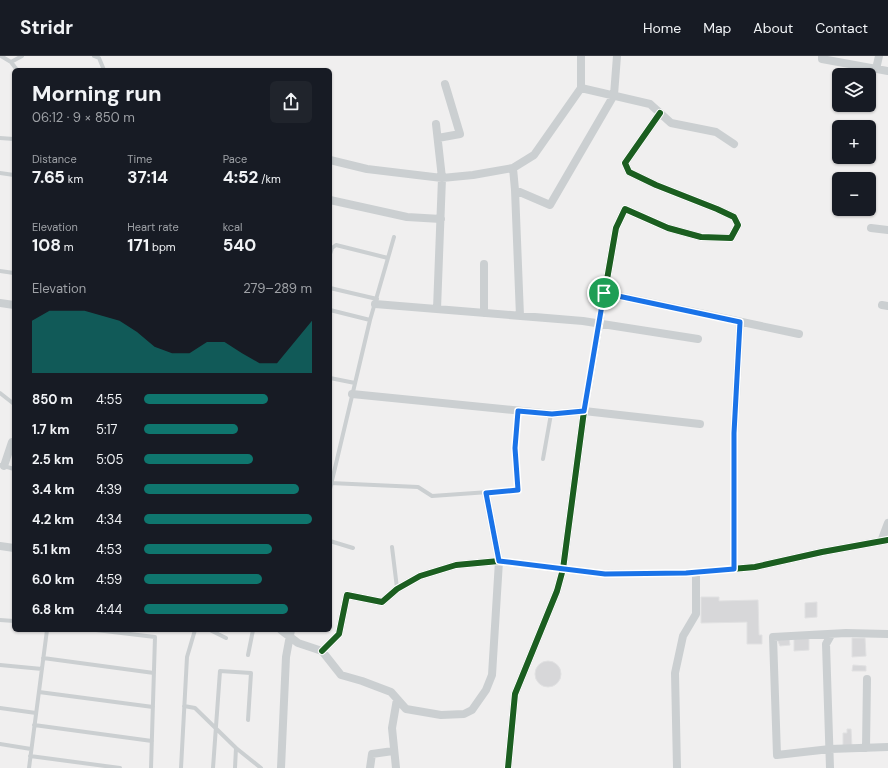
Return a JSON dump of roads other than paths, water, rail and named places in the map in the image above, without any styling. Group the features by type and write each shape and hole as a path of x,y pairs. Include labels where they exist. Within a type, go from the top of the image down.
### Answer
{"street":[{"path":"332,161 367,170 442,178 473,175 513,168 534,155 581,88 581,56"},
{"path":"515,190 550,205 614,95 617,56"},
{"path":"822,56 822,59 871,68"},
{"path":"879,56 876,69 888,71"},
{"path":"438,138 460,134 445,84"},
{"path":"581,88 650,104 671,124 716,132 734,144"},
{"path":"508,768 515,694 557,591 563,569 584,411 616,228 625,210 668,228 701,237 731,238 738,225 734,217 656,185 629,172 625,163 660,113"},
{"path":"436,124 442,178 437,309"},
{"path":"513,168 520,316"},
{"path":"332,200 407,217 441,220"},
{"path":"871,228 888,230"},
{"path":"484,264 484,312"},
{"path":"604,293 799,334"},
{"path":"376,301 437,309 599,323 698,339"},
{"path":"0,303 12,305"},
{"path":"734,569 734,433 740,322"},
{"path":"352,394 552,414 584,411 700,424"},
{"path":"2,465 12,442"},
{"path":"290,633 298,643 322,651 341,675 391,692 406,709 440,715 464,714 472,710 486,690 492,675 499,561 486,493"},
{"path":"322,651 339,634 347,595 382,602 397,589 420,576 456,565 499,561 605,574 696,572 755,567 885,540 888,523"},
{"path":"0,546 12,548"},
{"path":"677,768 674,673 683,636 696,614 696,572"},
{"path":"281,768 286,657 290,633"},
{"path":"888,634 773,637 777,755 830,749 888,746"},
{"path":"830,768 826,644 831,635"},
{"path":"866,748 867,679"},
{"path":"396,768 393,751 392,728 397,699"},
{"path":"370,768 372,754 393,751"}],"lane":[{"path":"1,56 10,62 15,68"},
{"path":"10,62 22,56"},
{"path":"94,56 99,58 103,68"},
{"path":"0,138 12,139"},
{"path":"0,173 12,175"},
{"path":"332,479 370,320 394,237"},
{"path":"332,248 336,245 388,258"},
{"path":"0,271 12,273"},
{"path":"332,289 376,301"},
{"path":"332,310 370,320"},
{"path":"332,378 355,383"},
{"path":"0,393 12,402"},
{"path":"332,483 418,487 432,496 518,490 515,448 518,411"},
{"path":"543,459 552,414"},
{"path":"2,465 12,468"},
{"path":"332,542 353,548"},
{"path":"392,547 397,589"},
{"path":"0,620 12,621"},
{"path":"29,768 47,632"},
{"path":"113,632 155,637 151,768"},
{"path":"181,768 186,657 194,632"},
{"path":"214,632 226,638"},
{"path":"248,655 253,632"},
{"path":"43,658 154,673"},
{"path":"0,665 42,670"},
{"path":"213,768 220,671 251,673 248,720"},
{"path":"39,692 153,707"},
{"path":"184,706 195,708 236,748 261,768"},
{"path":"0,708 36,713"},
{"path":"34,725 152,741"},
{"path":"0,744 31,748"},
{"path":"235,768 236,748"},
{"path":"30,756 120,768"}]}
